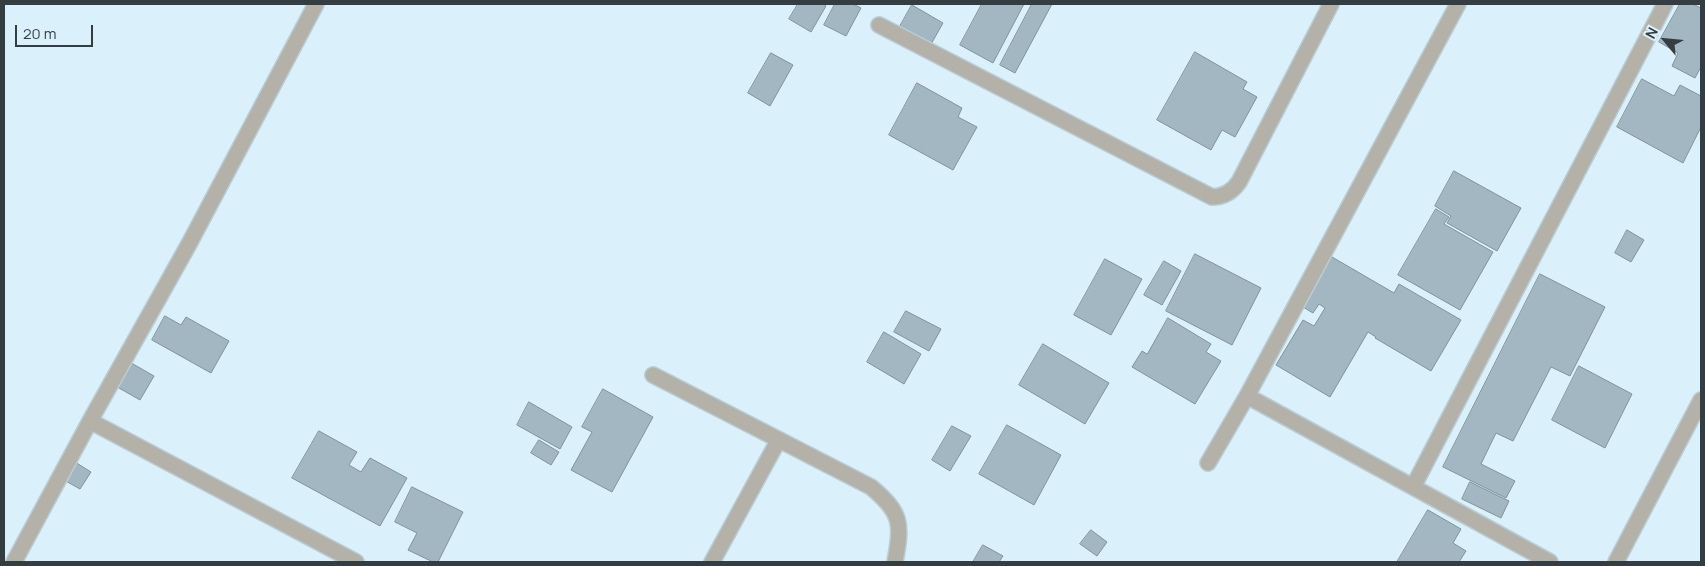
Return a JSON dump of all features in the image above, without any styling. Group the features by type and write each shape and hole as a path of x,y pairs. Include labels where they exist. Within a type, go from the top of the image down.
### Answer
{"street":[{"path":"14,562 189,244 316,4"},
{"path":"879,25 1212,197 1217,197 1231,191 1239,182 1331,4"},
{"path":"1208,463 1247,396 1458,4"},
{"path":"1413,487 1665,4"},
{"path":"653,376 871,487 887,500 897,515 900,527 895,562"},
{"path":"1247,396 1550,562"},
{"path":"1616,562 1701,400"},
{"path":"90,422 356,562"},
{"path":"712,562 778,440"}],"building":[{"path":"798,4 823,4 826,6 811,32 789,19"},
{"path":"835,4 853,4 861,8 846,36 824,25"},
{"path":"982,4 1024,4 993,63 960,45"},
{"path":"1032,4 1052,4 1015,73 1000,65"},
{"path":"1680,4 1693,4 1701,8 1701,67 1695,78 1672,66 1678,53 1659,42"},
{"path":"912,5 943,23 930,46 899,28"},
{"path":"1195,52 1247,82 1243,89 1257,97 1235,137 1222,130 1211,150 1157,120"},
{"path":"771,53 793,65 770,106 748,93"},
{"path":"1642,79 1674,96 1680,85 1701,96 1701,127 1683,163 1617,127"},
{"path":"917,83 962,108 958,117 977,127 953,170 889,135"},
{"path":"1454,171 1521,208 1497,251 1447,223 1451,216 1435,206"},
{"path":"1436,209 1449,217 1444,224 1493,252 1460,310 1398,275"},
{"path":"1627,230 1644,240 1631,262 1615,253"},
{"path":"1195,254 1261,288 1232,345 1166,311"},
{"path":"1332,257 1394,293 1399,284 1461,320 1431,371 1368,332 1330,397 1276,365 1303,320 1314,326 1325,308 1319,304 1313,313 1303,307"},
{"path":"1105,259 1142,279 1111,335 1074,315"},
{"path":"1164,261 1181,271 1162,305 1144,295"},
{"path":"1540,274 1605,307 1570,376 1551,367 1513,441 1496,433 1481,464 1515,481 1506,498 1443,467"},
{"path":"906,311 941,329 929,351 894,332"},
{"path":"165,316 181,325 186,317 229,341 211,373 152,340"},
{"path":"1168,318 1211,344 1206,352 1221,361 1195,404 1132,367 1142,351 1147,354"},
{"path":"884,332 921,354 904,384 867,362"},
{"path":"1043,344 1109,383 1085,424 1019,385"},
{"path":"126,360 154,376 140,400 112,384"},
{"path":"1579,366 1632,394 1605,448 1552,420"},
{"path":"603,389 653,417 612,492 571,470 592,432 582,427"},
{"path":"529,402 572,427 560,449 517,425"},
{"path":"1007,425 1061,455 1034,505 979,474"},
{"path":"952,426 971,436 950,471 932,460"},
{"path":"319,431 357,452 349,465 361,472 370,458 407,478 380,526 292,478"},
{"path":"539,440 559,452 551,465 531,453"},
{"path":"75,462 91,472 80,489 64,480"},
{"path":"1470,482 1509,501 1501,518 1462,499"},
{"path":"412,487 463,512 438,562 433,562 408,550 417,533 395,522"},
{"path":"1428,510 1461,529 1453,543 1466,551 1459,562 1397,562"},
{"path":"1091,530 1107,542 1097,556 1080,544"},
{"path":"983,545 1003,556 999,562 973,562"}]}
